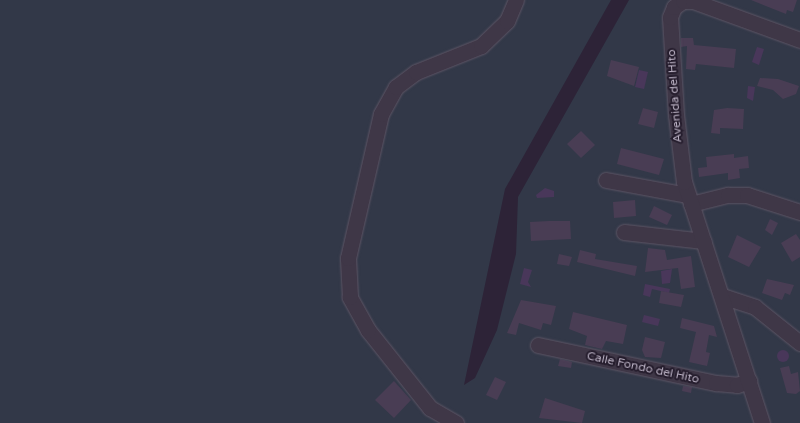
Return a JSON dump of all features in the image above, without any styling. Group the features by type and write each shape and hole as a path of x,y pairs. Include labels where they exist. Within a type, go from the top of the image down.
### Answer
{"street":[{"path":"456,423 430,408 368,330 350,297 348,258 382,114 396,87 416,72 481,46 507,21 516,0"},
{"path":"685,0 800,40"},
{"name":"Avenida del Hito","path":"685,0 674,7 670,18 680,161 689,200 762,423"},
{"path":"606,180 689,200 728,195 747,195 800,212"},
{"path":"624,232 703,241"},
{"path":"722,296 755,307 800,343"},
{"name":"Calle Fondo del Hito","path":"538,345 716,383 737,385 749,382"}],"shaded area":[{"path":"0,0 611,0 505,189 464,385 475,378 497,330 516,254 518,197 629,0 800,0 800,423 0,423"},
{"path":"757,47 764,49 759,65 752,62"},
{"path":"639,70 648,72 644,89 635,87"},
{"path":"748,86 755,87 753,101 747,98"},
{"path":"545,188 554,191 554,197 537,198 536,195"},
{"path":"524,268 532,270 528,282 531,287 520,284"},
{"path":"672,269 670,283 662,284 661,271"},
{"path":"645,284 670,289 669,293 652,289 650,297 643,295"},
{"path":"644,315 660,319 658,326 642,322"},
{"path":"781,350 785,350 789,356 785,362 781,362 777,358 777,354"}],"building":[{"path":"751,0 797,0 793,12 787,10 786,14"},
{"path":"681,38 693,38 694,45 736,49 734,68 696,64 695,70 686,69 687,46 681,47"},
{"path":"611,60 639,67 634,86 607,76"},
{"path":"760,78 778,79 799,86 796,94 783,99 773,90 757,86"},
{"path":"643,108 658,112 654,128 638,124"},
{"path":"727,108 744,109 743,129 720,128 720,134 711,133 714,110"},
{"path":"581,131 595,145 581,158 567,144"},
{"path":"621,148 664,159 659,175 617,164"},
{"path":"734,154 734,158 748,156 749,168 739,169 740,178 728,180 728,173 699,177 698,168 707,167 706,157"},
{"path":"635,200 636,216 614,218 613,202"},
{"path":"654,206 672,215 667,225 649,217"},
{"path":"770,219 778,223 772,235 765,230"},
{"path":"570,221 571,239 531,241 530,222"},
{"path":"796,234 800,240 800,257 792,262 781,243"},
{"path":"737,235 761,247 749,267 728,257"},
{"path":"648,248 665,250 667,260 691,256 695,287 681,289 678,268 645,272"},
{"path":"580,250 596,254 595,259 637,266 635,276 577,262"},
{"path":"559,254 572,257 569,266 557,264"},
{"path":"767,279 794,285 790,295 785,293 782,300 762,293"},
{"path":"661,291 684,295 681,307 659,303"},
{"path":"521,300 556,306 551,325 543,323 541,330 519,323 516,335 507,333"},
{"path":"573,312 627,325 623,344 606,341 602,349 585,345 587,336 569,329"},
{"path":"682,318 714,326 717,337 709,335 706,352 710,353 707,366 689,362 696,332 680,328"},
{"path":"645,337 665,342 661,358 645,357 642,350"},
{"path":"560,359 572,362 571,368 558,366"},
{"path":"789,366 791,374 798,372 800,391 796,394 787,393 780,368"},
{"path":"495,377 506,382 497,400 486,395"},
{"path":"394,381 411,400 394,418 375,400"},
{"path":"683,386 692,387 691,393 682,391"},
{"path":"545,398 585,411 582,423 539,418"}]}
